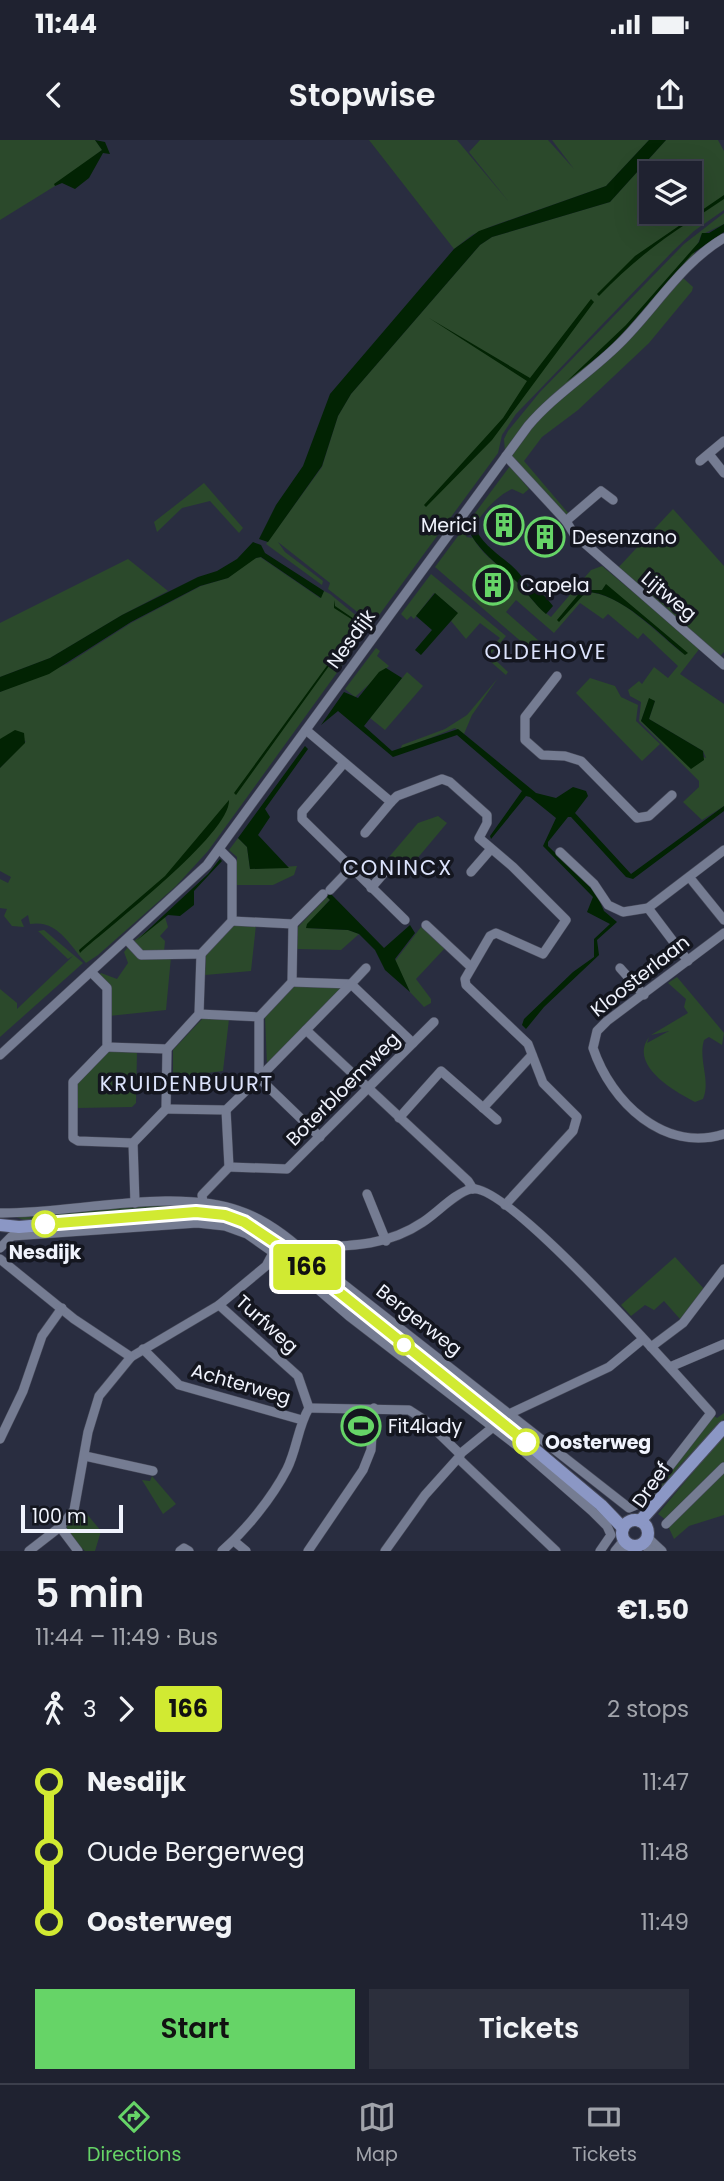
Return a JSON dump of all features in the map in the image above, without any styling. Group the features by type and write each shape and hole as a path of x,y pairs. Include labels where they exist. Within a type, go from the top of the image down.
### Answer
{"main road":[{"name":"Bergerweg","path":"0,1225 206,1212 244,1222 276,1249 302,1259 601,1505 631,1533"},
{"name":"Bergerweg","path":"0,1219 32,1225"},
{"name":"Dreef","path":"631,1533 724,1427"}],"street":[{"name":"Nesdijk","path":"0,1055 189,885 220,850 541,411 598,365 660,301 695,259 724,238"},
{"path":"700,461 724,441"},
{"path":"709,454 724,473"},
{"name":"Lijtweg","path":"506,456 566,521 574,534 612,571 724,665"},
{"path":"566,521 601,491 613,500"},
{"path":"557,677 525,717 523,736 531,748 542,755 565,756 581,761 637,818 649,816 672,795"},
{"path":"306,730 391,802"},
{"path":"344,763 302,812 302,819 405,920"},
{"path":"365,833 397,796 435,781 446,780 487,815 487,823 479,838 566,920 543,954 496,933 490,936 465,979 466,985 528,1044 543,1083 573,1112 576,1124 505,1205"},
{"path":"471,872 491,849"},
{"path":"135,1203 133,1143 166,1109 167,1049 200,1014 201,954 232,921 232,862 220,850"},
{"path":"561,852 594,884 614,909 623,912 648,908 724,850"},
{"path":"371,888 391,865"},
{"path":"320,1137 259,1078 259,1017 292,982 293,924 351,868"},
{"path":"690,878 724,920"},
{"path":"648,908 688,961"},
{"path":"232,921 293,924"},
{"path":"426,925 471,967"},
{"name":"Kloosterlaan","path":"724,933 597,1031 593,1048 602,1070 635,1111 661,1132 698,1140 724,1134"},
{"path":"127,940 141,955 201,954"},
{"path":"166,1109 226,1110 366,968"},
{"path":"620,968 644,995"},
{"path":"91,972 107,988 107,1047 73,1082 73,1138 78,1141 133,1143"},
{"path":"292,982 351,984 413,1043"},
{"path":"200,1014 259,1017"},
{"name":"Boterbloemweg","path":"229,1167 287,1169 434,1022"},
{"path":"306,1030 367,1090 468,1181 473,1189"},
{"path":"107,1047 167,1049"},
{"path":"483,1108 531,1055"},
{"path":"399,1118 441,1071 496,1120"},
{"path":"203,1203 202,1195 229,1167 226,1110"},
{"path":"305,1280 302,1259 315,1247 365,1245 386,1241 420,1225 473,1189 481,1190 505,1205 558,1250 711,1413 641,1503 631,1533 615,1551"},
{"path":"367,1194 386,1241"},
{"name":"Bergerweg","path":"0,1213 135,1203 203,1203 241,1211 296,1245 302,1259 500,1421 631,1533"},
{"name":"Bergerweg","path":"0,1248 12,1236 208,1223 235,1229 276,1249 305,1280 331,1301 500,1421 631,1533"},
{"path":"29,1551 60,1527 74,1510 89,1427 99,1396 131,1357 219,1305 266,1266 276,1249"},
{"path":"0,1259 131,1357"},
{"path":"651,1347 683,1323 724,1269"},
{"name":"Bergerweg","path":"331,1301 345,1297"},
{"name":"Turfweg","path":"219,1305 298,1376 309,1408"},
{"path":"0,1440 23,1391 42,1336 62,1308"},
{"path":"385,1551 425,1495 460,1456 500,1421 609,1367 643,1339"},
{"path":"670,1367 724,1344"},
{"name":"Achterweg","path":"143,1349 179,1385 302,1420"},
{"path":"680,1378 690,1360"},
{"path":"222,1551 234,1541 286,1470 302,1420 309,1408 374,1408 418,1414 556,1551"},
{"path":"308,1551 363,1470 371,1450 374,1408"},
{"path":"85,1456 153,1471"},
{"path":"666,1524 724,1466"},
{"path":"60,1527 78,1551"},
{"path":"600,1551 631,1533"},
{"path":"631,1533 662,1551"},
{"path":"234,1541 246,1551"},
{"path":"180,1551 184,1548 190,1551"}],"shaded area":[{"path":"0,140 95,140 102,150 55,186 0,220"},
{"path":"95,140 105,142 110,154 103,153 89,178 75,189 62,183 55,186 54,184 102,150"},
{"path":"369,140 457,140 509,202 469,152 480,140 548,140 574,169 552,140 649,140 606,186 492,226 472,235 454,249"},
{"path":"649,140 666,140 647,161 639,161 639,170 610,202 492,237 480,245 351,394 338,416 322,466 268,542 259,539 276,505 303,466 330,394 454,249 479,231 606,186"},
{"path":"666,140 718,140 724,151 724,210 694,231 673,251 516,414 502,435 498,453 374,622 376,617 369,612 365,618 328,589 330,583 278,542 285,552 323,581 322,585 266,544 322,467 338,416 351,394 480,245 492,237 610,202 639,170 639,224 702,224 702,161 647,161"},
{"path":"724,195 724,199 702,214 702,210"},
{"path":"724,213 724,224 701,235 693,257 505,452 504,439 508,431 540,392 684,244"},
{"path":"682,224 686,224 631,266 599,296 597,294 635,256"},
{"path":"724,224 724,232 692,254 614,344 566,382 626,325 699,242 702,233 709,233"},
{"path":"683,278 693,287 692,291 649,343 578,410 542,437 524,461 569,514 565,516 515,459 512,459 511,453 544,412 623,346"},
{"path":"591,299 594,302 492,440 426,507 424,505 503,418 527,381 429,318 530,378"},
{"path":"510,466 529,489 523,494 512,489 498,498 466,537 473,538 483,552 551,617 591,570 602,566 700,648 680,674 724,704 724,806 702,820 683,802 699,787 699,781 639,721 641,702 630,696 628,690 639,681 642,684 654,667 668,678 678,666 643,633 638,639 608,614 603,619 580,603 554,633 516,600 506,612 547,648 539,657 435,567","holes":["606,585 685,655 639,616 600,594 586,592 558,621 582,591 602,590","649,699 655,701 649,719 703,751 706,758 659,739 641,721"]},
{"path":"204,483 243,528 239,533 210,501 182,508 157,532 154,522"},
{"path":"673,509 724,566 724,652 719,657 616,570"},
{"path":"476,530 488,546 517,571 528,588 539,592 551,603 553,606 546,614 517,582 481,549 471,535"},
{"path":"253,542 261,545 265,553 324,591 321,598 261,557 256,558 228,578 200,586 131,622 49,674 0,692 0,677 50,658 122,615 198,577 217,571 237,559"},
{"path":"260,557 320,598 324,591 330,594 370,627 208,851 176,886 98,955 86,963 56,930 40,924 30,924 28,915 21,920 24,927 12,926 4,916 7,909 0,908 0,879 8,883 11,877 0,871 0,768 26,741 0,739 0,692 67,664 131,623 201,586 228,578 250,560"},
{"path":"128,559 168,591 50,658 0,677 0,623"},
{"path":"431,574 506,636 490,655 508,672 506,675 484,656 500,638 480,623 466,639 451,621 457,612 434,593 414,619 411,616 407,620 401,614"},
{"path":"606,584 688,653 685,655 625,606 599,594 586,592 559,622 557,620 582,590 602,590"},
{"path":"435,593 458,613 421,655 415,650 432,630 416,616"},
{"path":"334,600 335,606 360,623 236,795 234,793 356,626 356,622 334,608"},
{"path":"376,648 380,651 377,656 389,666 355,697 345,689"},
{"path":"386,668 402,678 364,726 392,751 458,729 536,793 556,798 573,787 586,791 588,796 575,813 631,874 724,806 724,811 633,879 626,877 571,817 568,817 548,842 548,846 596,893 604,911 617,922 597,940 599,955 544,1007 526,1029 522,1025 524,1019 573,972 594,957 594,939 610,924 587,912 593,897 543,846 556,818 530,797 526,796 491,839 490,836 522,791 457,735 393,757 338,711 321,725 344,692 358,698 379,672"},
{"path":"407,672 423,686 385,730 370,718"},
{"path":"498,678 472,715 464,734 455,728 400,750 402,745 445,729 467,715"},
{"path":"590,678 615,686 621,697 638,705 636,721 660,744 642,761 576,693"},
{"path":"649,698 655,701 649,719 703,751 704,760 691,769 641,721"},
{"path":"15,730 24,733 25,743 0,768 0,739"},
{"path":"305,746 308,749 265,809 270,817 258,835 289,868 250,869 247,847 238,838"},
{"path":"229,800 224,815 190,856 166,880 80,953 79,950 165,876"},
{"path":"438,816 447,823 405,873 389,857 418,823"},
{"path":"238,838 247,847 250,869 297,866 294,875 273,885 237,885 237,857 229,850"},
{"path":"220,859 222,861 194,891 194,905 180,916 168,915 136,941 208,874"},
{"path":"330,893 384,948 410,925 415,933 395,959 410,992 385,970 375,950 359,934 348,930 306,928 330,900 327,897"},
{"path":"327,897 330,899 306,928 348,930 359,934 341,950 297,949 298,927"},
{"path":"165,917 168,927 160,936 165,941 164,952 143,952 134,941"},
{"path":"234,925 256,925 251,971 205,975 206,953"},
{"path":"421,927 445,948 416,979 431,999 431,1003 424,1007 410,992 395,961"},
{"path":"44,930 83,963 0,1037 0,989 17,1003 17,1009 73,956 68,959 38,931"},
{"path":"128,947 171,957 166,1010 109,1016 109,985 99,975 101,973 117,979 128,963 124,952"},
{"path":"677,977 724,1033 722,1045 709,1037 704,1040 702,1055 705,1092 703,1099 695,1102 666,1084 649,1067 645,1058 644,1047 649,1037 647,1043 669,1031 651,1035 688,1013 684,1007 686,999 668,983"},
{"path":"295,985 345,987 267,1066 265,1016"},
{"path":"203,1018 229,1019 223,1071 173,1077 173,1050"},
{"path":"137,1051 136,1103 132,1107 78,1108 77,1082 106,1052"},
{"path":"139,1206 186,1206 27,1221 13,1216"},
{"path":"675,1257 705,1290 680,1319 664,1301 654,1310 645,1305 631,1316 621,1305"},
{"path":"724,1413 724,1419 681,1464 648,1506 643,1501 714,1416 717,1418"},
{"path":"724,1435 724,1463 666,1520 658,1514"},
{"path":"724,1472 724,1515 689,1526 674,1539 668,1526"},
{"path":"152,1476 176,1504 163,1514 142,1480 150,1481"},
{"path":"76,1511 86,1513 101,1531 95,1551 85,1551 68,1535 64,1524"}],"bus line":[{"name":"166","path":"45,1224 196,1212 216,1213 244,1222 260,1230 289,1252 526,1442"}],"place":[{"name":"Merici","path":"504,525"},
{"name":"Desenzano","path":"545,537"},
{"name":"Capela","path":"493,585"},
{"name":"Nesdijk","path":"45,1224"},
{"name":"Fit4lady","path":"361,1426"},
{"name":"Oosterweg","path":"526,1442"}],"district":[{"name":"OLDEHOVE","path":"546,651"},
{"name":"CONINCX","path":"398,867"},
{"name":"KRUIDENBUURT","path":"187,1083"}]}
